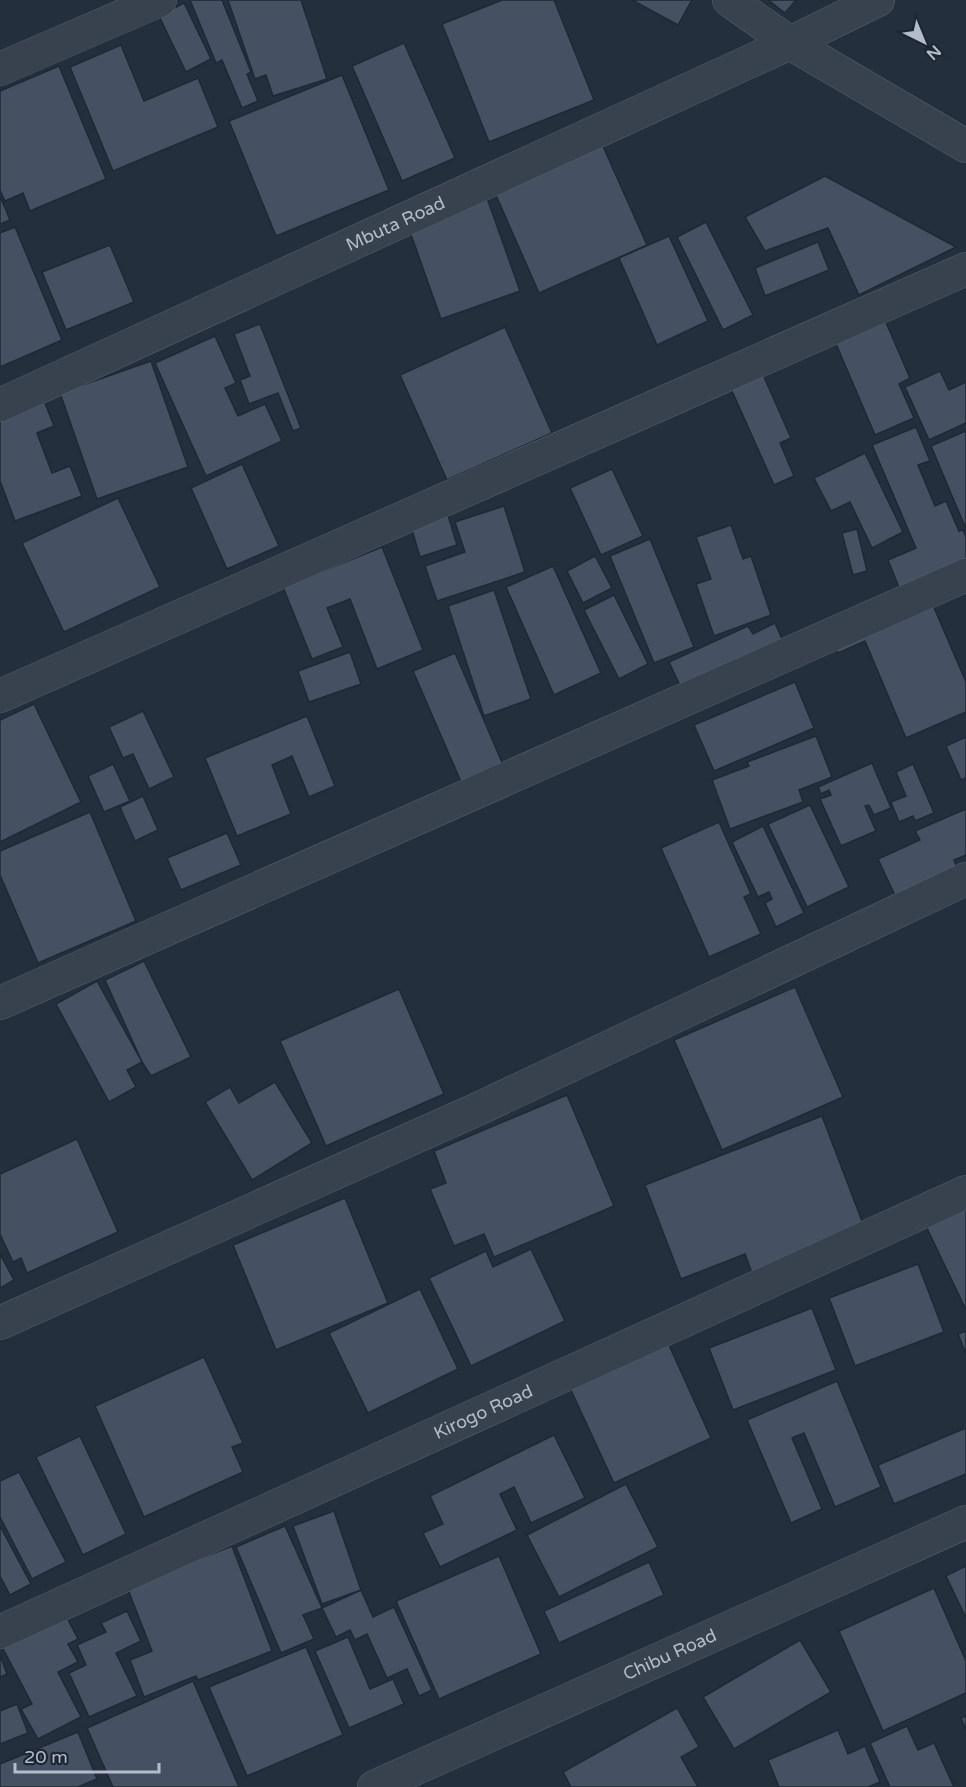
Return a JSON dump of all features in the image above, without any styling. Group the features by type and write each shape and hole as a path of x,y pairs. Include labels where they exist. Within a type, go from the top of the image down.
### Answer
{"street":[{"path":"0,69 160,0"},
{"path":"729,0 790,43 966,146"},
{"name":"Mbuta Road","path":"0,405 790,43 878,0"},
{"path":"0,696 966,269"},
{"path":"0,1003 966,574"},
{"path":"0,1323 480,1108 966,879"},
{"name":"Kirogo Road","path":"0,1632 966,1192"},
{"name":"Chibu Road","path":"374,1787 966,1522"}],"building":[{"path":"190,0 222,0 251,72 247,74 258,101 242,108 222,60 216,63"},
{"path":"228,0 301,0 327,79 273,96 266,75 255,79"},
{"path":"502,0 554,0 594,100 489,142 442,24"},
{"path":"632,0 692,0 678,25"},
{"path":"768,0 796,0 785,13"},
{"path":"184,3 211,59 186,72 159,16"},
{"path":"404,43 455,158 402,181 352,66"},
{"path":"121,45 144,101 198,78 218,127 113,171 70,67"},
{"path":"59,66 106,179 30,211 23,193 5,201 0,190 0,91"},
{"path":"342,75 389,190 276,236 229,121"},
{"path":"602,144 647,245 539,293 495,193"},
{"path":"825,176 956,247 859,295 828,228 765,251 745,217"},
{"path":"0,196 10,220 0,224"},
{"path":"487,198 520,291 441,319 408,226"},
{"path":"706,222 753,315 723,330 677,237"},
{"path":"15,227 62,340 0,367 0,233"},
{"path":"669,236 708,321 657,345 619,258"},
{"path":"818,242 829,270 765,296 755,268"},
{"path":"110,245 134,302 66,330 42,272"},
{"path":"881,311 910,378 899,384 914,418 875,435 831,332"},
{"path":"260,324 301,428 293,431 278,393 249,404 240,380 250,376 234,334"},
{"path":"505,327 552,433 447,480 400,375"},
{"path":"215,336 236,383 225,388 238,416 265,404 282,441 206,476 155,363"},
{"path":"151,361 188,467 97,499 60,393"},
{"path":"760,368 791,438 780,443 794,476 774,485 728,382"},
{"path":"940,371 949,390 966,382 966,423 929,440 905,387"},
{"path":"43,398 54,426 37,433 52,473 70,466 82,496 15,521 0,481 0,415"},
{"path":"916,427 930,461 918,465 935,506 946,501 959,531 963,530 966,537 966,561 900,590 888,560 916,548 872,445"},
{"path":"966,431 966,529 931,446"},
{"path":"865,453 903,532 872,548 850,502 831,511 814,478"},
{"path":"242,464 279,546 227,569 191,488"},
{"path":"612,469 643,536 601,555 570,488"},
{"path":"118,498 160,587 64,632 22,543"},
{"path":"504,506 525,572 437,601 425,566 465,552 455,522"},
{"path":"447,512 457,545 420,557 410,523"},
{"path":"731,525 743,559 751,556 771,615 714,636 696,584 711,579 696,537"},
{"path":"857,529 867,571 853,575 842,533"},
{"path":"650,539 694,647 654,663 610,556"},
{"path":"382,547 423,650 377,669 350,599 327,608 343,647 312,659 283,587"},
{"path":"595,556 612,588 583,603 567,571"},
{"path":"553,566 601,673 554,695 506,587"},
{"path":"494,590 531,699 484,716 448,606"},
{"path":"614,595 648,664 619,679 584,610"},
{"path":"932,603 966,682 966,712 906,738 865,641 838,653 834,645"},
{"path":"775,623 785,646 683,692 669,662 748,626 753,634"},
{"path":"350,652 361,684 309,702 298,671"},
{"path":"455,653 504,767 462,784 413,671"},
{"path":"795,682 814,728 714,771 694,725"},
{"path":"34,704 81,802 0,842 0,720"},
{"path":"143,711 174,777 149,789 133,754 123,758 109,727"},
{"path":"307,716 335,786 309,797 292,756 272,765 291,814 237,836 205,758"},
{"path":"816,736 832,777 799,790 803,802 730,829 712,780 749,766 747,762"},
{"path":"966,737 966,778 961,780 946,746"},
{"path":"872,763 891,808 874,815 869,805 865,806 876,831 841,846 820,799 831,795 829,790 821,794 818,787"},
{"path":"113,764 130,801 104,812 88,776"},
{"path":"913,764 934,813 915,821 913,816 899,822 891,802 906,796 896,772"},
{"path":"143,796 158,830 135,841 120,807"},
{"path":"810,805 849,887 807,907 768,824"},
{"path":"966,809 966,855 954,860 960,877 899,904 878,859 920,840 915,831"},
{"path":"90,812 136,921 38,963 0,875 0,851"},
{"path":"719,822 751,894 744,897 761,934 709,957 661,848"},
{"path":"763,826 804,913 776,927 765,903 772,899 769,892 758,897 732,842"},
{"path":"227,833 241,865 181,890 167,858"},
{"path":"144,961 191,1057 151,1076 142,1062 105,980"},
{"path":"97,981 142,1062 127,1070 136,1087 109,1102 56,1004"},
{"path":"795,987 843,1097 722,1150 674,1040"},
{"path":"399,989 444,1094 326,1146 280,1041"},
{"path":"275,1082 312,1143 252,1180 205,1102 230,1087 239,1103"},
{"path":"567,1095 614,1206 494,1257 484,1234 454,1246 430,1189 446,1183 434,1151"},
{"path":"822,1116 865,1229 752,1273 745,1254 681,1279 645,1185"},
{"path":"77,1139 118,1232 27,1273 21,1258 13,1262 0,1234 0,1174"},
{"path":"345,1198 388,1303 276,1350 233,1245"},
{"path":"966,1204 966,1310 925,1224"},
{"path":"531,1249 565,1321 471,1366 429,1278 486,1251 493,1267"},
{"path":"0,1254 14,1280 0,1288"},
{"path":"918,1264 944,1332 855,1366 829,1298"},
{"path":"420,1289 458,1369 368,1413 329,1333"},
{"path":"812,1308 836,1370 733,1410 709,1348"},
{"path":"966,1331 966,1354 958,1334"},
{"path":"668,1343 711,1438 614,1483 570,1388"},
{"path":"204,1357 243,1443 232,1447 243,1472 144,1517 95,1406"},
{"path":"837,1381 881,1487 835,1507 804,1433 792,1438 822,1509 791,1523 747,1420"},
{"path":"966,1428 966,1474 894,1504 878,1465"},
{"path":"554,1435 585,1498 531,1523 514,1487 500,1494 517,1530 440,1567 423,1533 443,1524 430,1496"},
{"path":"80,1436 126,1534 83,1555 36,1457"},
{"path":"19,1472 66,1562 32,1579 0,1517 0,1481"},
{"path":"626,1484 658,1547 559,1597 527,1535"},
{"path":"334,1511 361,1590 322,1604 293,1526"},
{"path":"0,1526 31,1584 10,1595 0,1576"},
{"path":"285,1526 322,1608 303,1615 314,1639 281,1653 236,1547"},
{"path":"232,1546 272,1651 198,1680 196,1676 144,1697 130,1660 152,1651 127,1587"},
{"path":"499,1556 541,1654 439,1699 396,1601"},
{"path":"649,1562 664,1595 559,1643 544,1611"},
{"path":"966,1566 966,1618 946,1576"},
{"path":"934,1588 966,1661 966,1693 883,1731 839,1631"},
{"path":"361,1590 373,1617 394,1607 432,1690 419,1696 407,1669 387,1678 367,1634 355,1640 350,1630 336,1637 322,1608"},
{"path":"63,1610 78,1639 68,1644 78,1662 58,1672 81,1717 38,1739 21,1709 32,1704 0,1643"},
{"path":"127,1611 141,1641 116,1653 137,1696 89,1717 69,1673 86,1665 77,1645 106,1632 101,1623"},
{"path":"348,1637 370,1689 393,1679 404,1704 349,1728 315,1651"},
{"path":"800,1640 831,1692 734,1749 703,1697"},
{"path":"306,1647 343,1735 247,1776 209,1687"},
{"path":"0,1655 7,1674 0,1677"},
{"path":"193,1681 239,1787 113,1787 87,1728"},
{"path":"17,1704 28,1733 0,1744 0,1711"},
{"path":"677,1708 699,1747 681,1757 698,1787 571,1787 563,1772"},
{"path":"966,1716 966,1730 961,1718"},
{"path":"907,1726 918,1750 934,1743 954,1787 890,1787 870,1743"},
{"path":"838,1730 848,1754 865,1746 880,1782 868,1787 779,1787 768,1760"},
{"path":"78,1732 97,1779 78,1787 0,1787 0,1764"}]}
